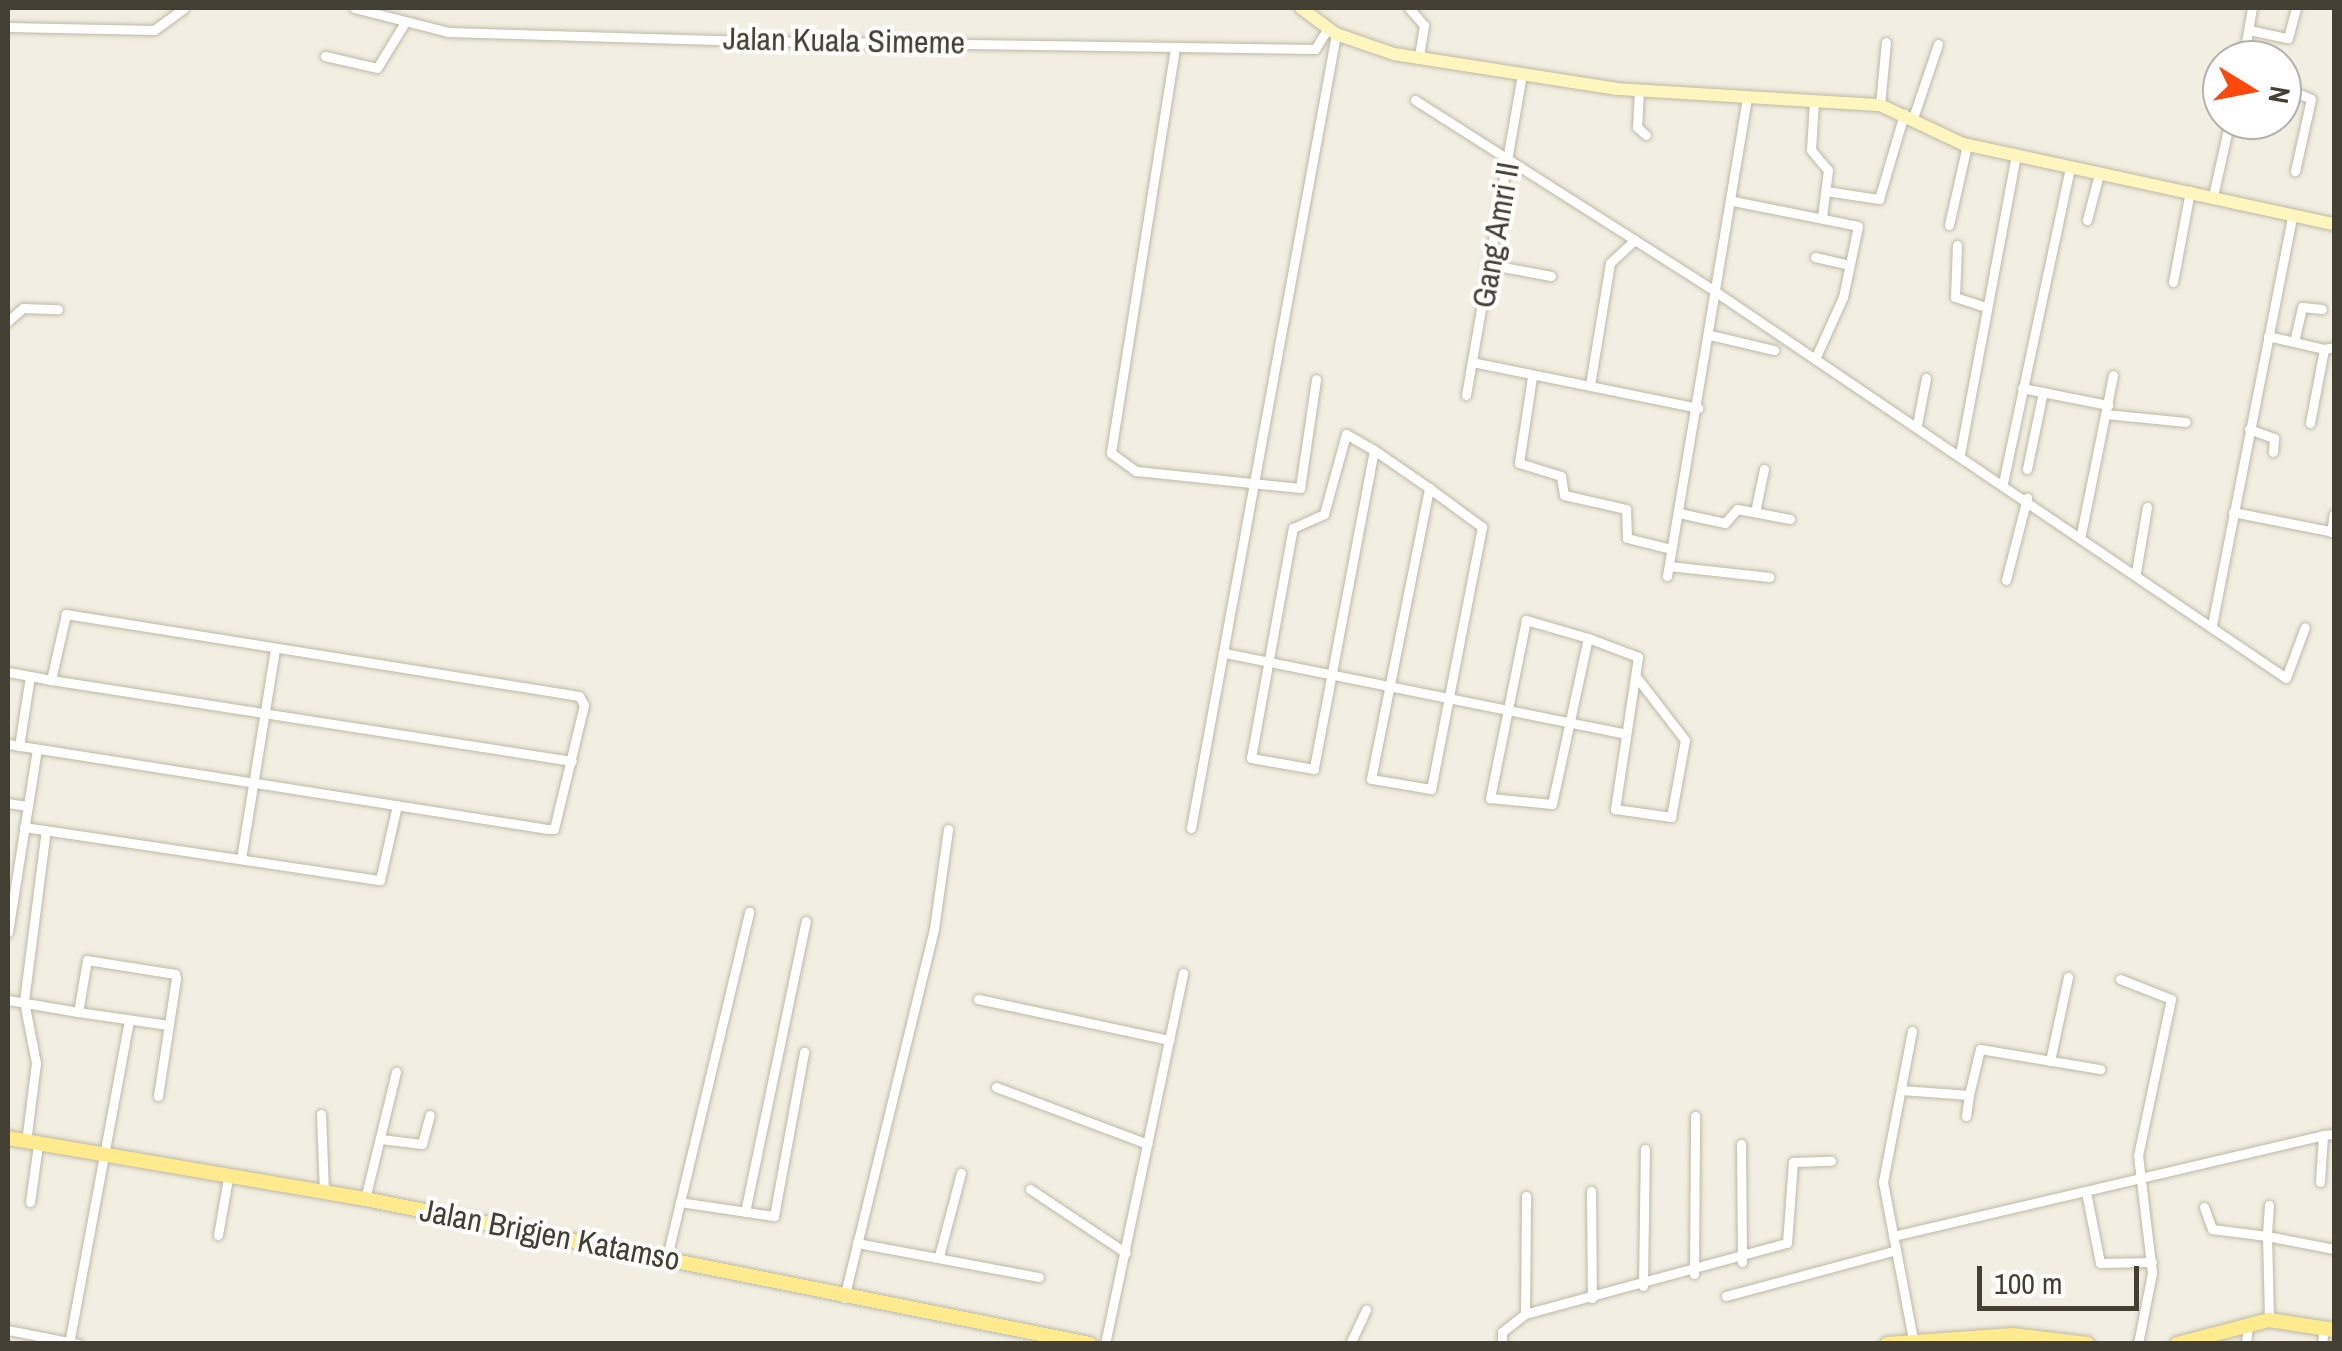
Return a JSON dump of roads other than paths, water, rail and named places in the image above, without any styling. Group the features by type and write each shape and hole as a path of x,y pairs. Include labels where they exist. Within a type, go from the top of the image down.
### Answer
{"main road":[{"path":"1300,8 1332,32 1419,56 1522,74 1638,90 1880,105 1968,145 2334,224"},
{"name":"Jalan Brigjen Katamso","path":"8,1138 365,1199 667,1257 1022,1337 1090,1344"},
{"path":"2177,1344 2268,1320 2326,1334"},
{"path":"1889,1343 2013,1335 2087,1344"}],"street":[{"path":"8,27 154,30 184,8"},
{"name":"Jalan Kuala Simeme","path":"354,8 404,24 1175,48 1315,49 1332,32"},
{"path":"1409,8 1424,24 1419,56"},
{"path":"2246,40 2252,8"},
{"path":"2248,30 2288,38 2296,8"},
{"path":"324,56 376,68 404,24"},
{"path":"1192,828 1255,485 1290,249 1332,32"},
{"path":"1880,105 1886,42"},
{"path":"1826,191 1879,198 1938,44"},
{"path":"1175,48 1111,454 1136,471 1255,485 1305,486 1316,379"},
{"name":"Gang Amri II","path":"1466,395 1492,265 1522,74"},
{"path":"1638,90 1637,126 1646,135"},
{"path":"2302,95 2311,99 2302,139"},
{"path":"1746,97 1733,201 1668,571 1769,577"},
{"path":"1414,100 1510,158 1917,425 2286,678 2304,627"},
{"path":"1814,101 1811,150 1828,166 1822,217"},
{"path":"2214,196 2226,140"},
{"path":"2295,170 2302,140"},
{"path":"1950,225 1968,145"},
{"path":"1960,454 1983,306 2016,155"},
{"path":"2003,484 2070,167"},
{"path":"2087,220 2099,174"},
{"path":"2173,282 2190,191"},
{"path":"1733,201 1858,226 1849,265 1816,359"},
{"path":"2212,625 2292,217"},
{"path":"1590,385 1610,264 1635,240"},
{"path":"1957,245 1956,296 1983,306"},
{"path":"1815,257 1849,265"},
{"path":"1492,265 1551,276"},
{"path":"2294,342 2302,307 2322,309"},
{"path":"8,320 24,308 58,309"},
{"path":"1710,334 1774,350"},
{"path":"2268,336 2329,348 2310,423"},
{"path":"1472,362 1698,408"},
{"path":"1532,376 1519,463 1561,476 1564,494 1626,509 1627,538 1670,549"},
{"path":"2081,534 2112,376"},
{"path":"1917,425 1926,378"},
{"path":"2022,388 2107,410 2186,422"},
{"path":"2027,470 2043,392"},
{"path":"2249,430 2274,438 2273,452"},
{"path":"1374,450 1314,769 1254,759 1266,662 1293,528 1324,514 1338,438 1374,450 1429,488 1483,534 1431,789 1370,779 1429,488"},
{"path":"1755,512 1764,469"},
{"path":"2006,580 2026,498"},
{"path":"2136,572 2147,508"},
{"path":"1678,513 1726,523 1734,509 1790,519"},
{"path":"2233,512 2333,532 2334,514"},
{"path":"8,744 555,829 572,760 579,696 66,614 51,680"},
{"path":"1588,638 1552,804 1490,798 1527,619 1633,648 1637,678 1615,809 1671,817 1685,740 1637,678"},
{"path":"241,859 275,649"},
{"path":"1226,653 1626,734"},
{"path":"8,672 572,760"},
{"path":"19,746 30,676"},
{"path":"8,932 38,748"},
{"path":"8,803 28,806"},
{"path":"24,827 383,879 397,805"},
{"path":"844,1298 934,929 948,829"},
{"path":"30,1202 36,1063 24,1002 46,830"},
{"path":"667,1257 749,912"},
{"path":"746,1212 806,921"},
{"path":"78,1012 90,959 174,974 158,1096"},
{"path":"1104,1344 1183,973"},
{"path":"2050,1060 2068,977"},
{"path":"2120,979 2171,1000 2138,1155 2152,1262 2138,1344"},
{"path":"978,999 1170,1040"},
{"path":"8,1000 168,1025"},
{"path":"8,1330 73,1343 129,1019"},
{"path":"1912,1030 1883,1172 1913,1342"},
{"path":"1966,1116 1978,1050 2100,1069"},
{"path":"680,1202 774,1216 804,1052"},
{"path":"365,1199 396,1072"},
{"path":"996,1087 1148,1144"},
{"path":"1900,1090 1969,1095"},
{"path":"322,1114 324,1193"},
{"path":"381,1140 422,1144 430,1114"},
{"path":"1694,1116 1694,1274"},
{"path":"1893,1236 2329,1135 2320,1182"},
{"path":"1741,1144 1742,1262"},
{"path":"1643,1286 1645,1149"},
{"path":"1502,1344 1502,1332 1526,1314 1742,1262 1788,1243 1793,1162 1831,1161"},
{"path":"939,1256 961,1173"},
{"path":"218,1235 228,1178"},
{"path":"1030,1189 1126,1253"},
{"path":"1591,1191 1592,1298"},
{"path":"2086,1192 2100,1263 2152,1262"},
{"path":"1526,1196 1526,1314"},
{"path":"2268,1320 2269,1206"},
{"path":"2204,1207 2212,1229 2334,1249"},
{"path":"857,1243 1039,1277"},
{"path":"1726,1296 1896,1250"},
{"path":"1350,1344 1366,1309"},
{"path":"2246,1344 2248,1324"}]}
